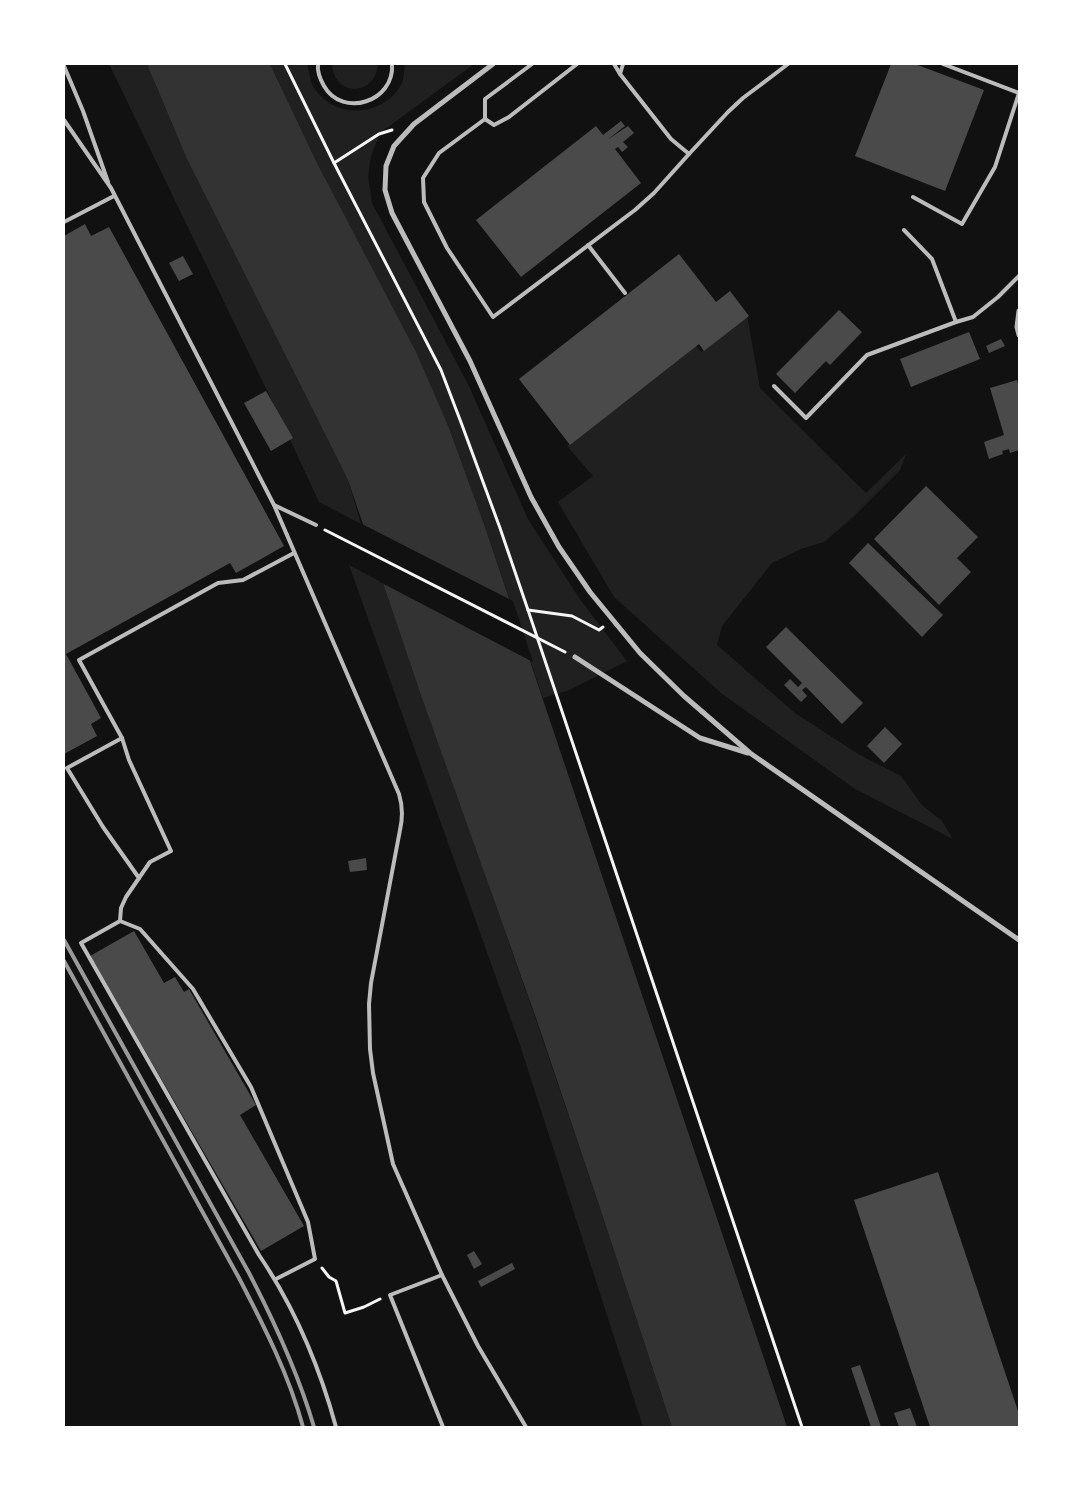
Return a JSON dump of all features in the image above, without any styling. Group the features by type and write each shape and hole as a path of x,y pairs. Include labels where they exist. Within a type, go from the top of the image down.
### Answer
{"street":[{"path":"493,64 414,124 394,146 386,166 385,190 392,213 470,361 531,497 559,547 590,592 640,653 684,696 750,754 1019,940"},
{"path":"1019,311 1017,327 1019,335"},
{"path":"575,657 700,738 750,754"}],"lane":[{"path":"318,64 320,80 327,91 336,99 348,104 361,104 373,100 383,92 390,82 392,64"},
{"path":"485,119 485,99 532,64"},
{"path":"485,119 494,125 509,118 577,64"},
{"path":"614,64 671,139 689,154"},
{"path":"620,74 623,64"},
{"path":"485,119 439,153 423,178 424,202 447,248 493,317 641,204 738,103 788,64"},
{"path":"913,197 962,224 995,167 1019,93 943,64"},
{"path":"64,66 83,111 110,188 274,505 399,794 402,804 402,823 370,983 368,1012 373,1073 393,1164 442,1276 478,1346 526,1427"},
{"path":"64,120 110,188"},
{"path":"64,222 114,196"},
{"path":"904,230 932,259 956,322"},
{"path":"588,245 625,293"},
{"path":"774,386 806,418 867,354 973,317 1019,276"},
{"path":"274,505 316,525"},
{"path":"120,921 121,908 126,897 150,862 171,851 129,760 122,738 80,660 218,584 243,580 294,553"},
{"path":"122,738 65,769 139,878"},
{"path":"120,921 140,929 193,990 251,1087 308,1222 315,1259 276,1279"},
{"path":"120,921 81,943 259,1254 276,1279 305,1335 320,1373 336,1427"},
{"path":"442,1276 390,1295 443,1427"}],"path":[{"path":"285,64 441,370 485,485 802,1427"},
{"path":"334,163 380,134 414,124"},
{"path":"316,525 575,657"},
{"path":"528,610 572,616 599,630 613,621"},
{"path":"315,1259 329,1277 336,1281 345,1313 390,1295"}],"shaded area":[{"path":"109,64 147,64 186,157 348,480 361,524 319,502"},
{"path":"147,64 270,64 318,165 416,352 449,428 484,524 787,1427 672,1427 537,1021 421,695 348,480 186,157"},
{"path":"270,64 307,64 312,84 323,98 332,105 354,111 366,110 377,106 387,101 396,93 403,81 405,64 474,64 380,133 371,156 368,177 372,203 468,384 528,519 579,598 627,661 567,691 543,698 449,428"},
{"path":"332,64 378,64 375,75 370,83 355,89 340,83 334,75"},
{"path":"747,315 760,388 866,493 906,454 900,470 853,517 824,542 801,549 772,563 722,626 717,645 795,713 858,754 901,776 922,805 942,821 953,839 855,789 721,693 614,597 558,502 593,476 567,446 695,345 701,352"},
{"path":"349,565 383,583 535,1017 672,1427 643,1427 519,1042"}],"pier":[{"path":"360,523 513,601 533,662 380,582"}],"building":[{"path":"891,64 915,64 984,90 945,191 855,156"},
{"path":"621,121 625,126 607,140 628,126 634,133 623,142 628,147 622,152 618,147 615,149 641,183 521,277 476,220 596,126 603,135"},
{"path":"85,224 91,236 109,227 284,546 236,573 230,563 66,654 101,718 91,724 97,736 64,754 64,236"},
{"path":"679,254 716,302 730,291 749,316 704,351 699,344 570,445 519,379"},
{"path":"183,256 193,274 179,281 169,263"},
{"path":"839,310 862,332 830,365 826,361 795,393 776,374"},
{"path":"969,332 980,359 911,387 900,359"},
{"path":"1001,339 1005,346 989,353 986,346"},
{"path":"1017,380 1019,387 1019,450 1010,453 1009,449 1002,451 1003,454 989,459 984,442 1004,435 990,388"},
{"path":"266,391 293,438 271,451 244,403"},
{"path":"926,486 978,537 957,558 971,572 939,605 874,539"},
{"path":"868,543 943,615 922,637 849,563"},
{"path":"786,627 863,703 842,724 806,687 802,690 807,696 801,702 784,685 790,679 798,687 802,683 766,647"},
{"path":"885,727 902,744 884,763 867,746"},
{"path":"366,858 367,870 350,872 348,861"},
{"path":"134,931 164,983 175,977 184,992 189,989 256,1105 240,1115 304,1226 261,1251 90,956"},
{"path":"938,1172 1019,1414 1019,1427 930,1427 854,1200"},
{"path":"474,1251 482,1264 474,1269 467,1255"},
{"path":"512,1263 515,1269 481,1287 478,1281"},
{"path":"860,1365 881,1427 871,1427 851,1368"},
{"path":"910,1408 917,1427 899,1427 894,1413"}],"railway":[{"path":"64,940 249,1273 285,1349 301,1387 314,1427"},
{"path":"64,961 239,1278 267,1333 283,1370 303,1427"}]}
